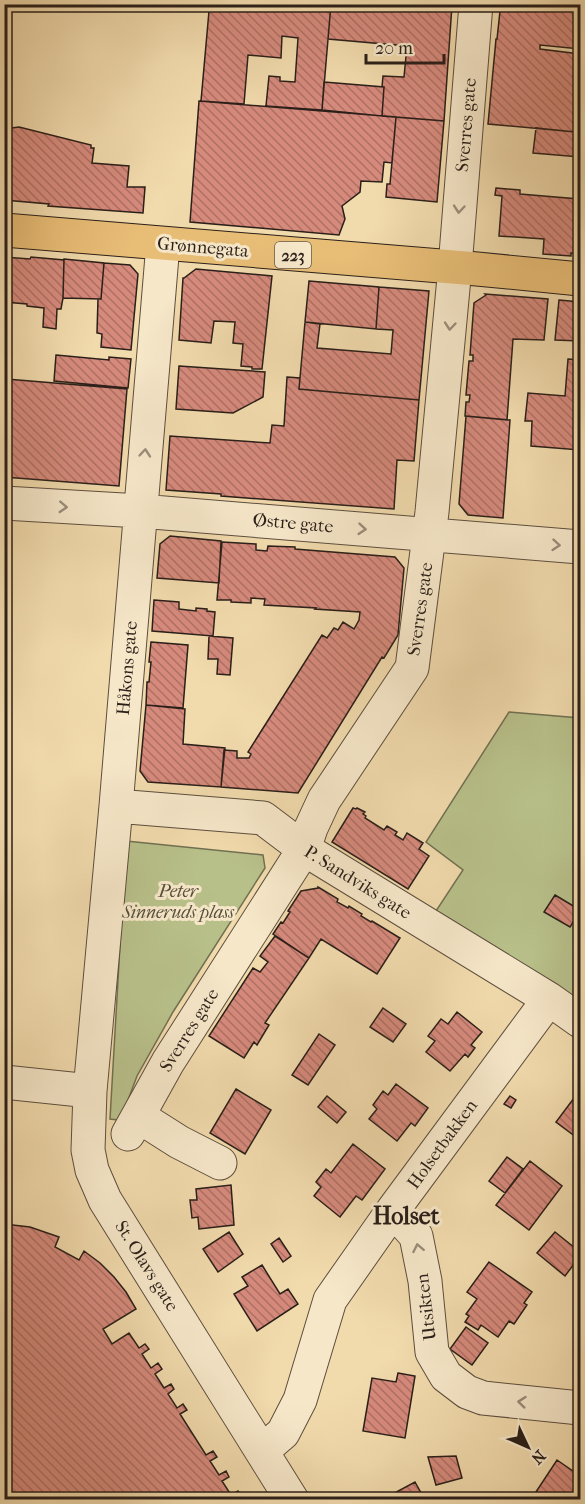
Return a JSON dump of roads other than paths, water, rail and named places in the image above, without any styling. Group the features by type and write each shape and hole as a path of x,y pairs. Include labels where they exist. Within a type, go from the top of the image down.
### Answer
{"main road":[{"name":"Grønnegata","path":"4,230 580,279"}],"street":[{"name":"Sverres gate","path":"220,1163 179,1142 133,1125 168,1062 304,849 324,800 412,668 429,534 455,267 476,4"},
{"name":"Håkons gate","path":"90,1091 163,244"},
{"name":"Østre gate","path":"4,503 140,511 580,547"},
{"name":"P. Sandviks gate","path":"116,806 263,818 304,849 549,999 580,1021"},
{"name":"Holsetbakken","path":"262,1451 283,1432 300,1400 330,1300 393,1210 549,999"},
{"path":"4,1082 90,1091"},
{"name":"St. Olavs gate","path":"90,1091 88,1150 92,1170 159,1310 262,1451 292,1500"},
{"name":"Utsikten","path":"393,1210 416,1236 432,1352 446,1376 467,1392 483,1398 580,1408"}],"district":[{"name":"Holset","path":"406,1216"}],"park label":[{"name":"Peter Sinneruds plass","path":"178,901"}]}
